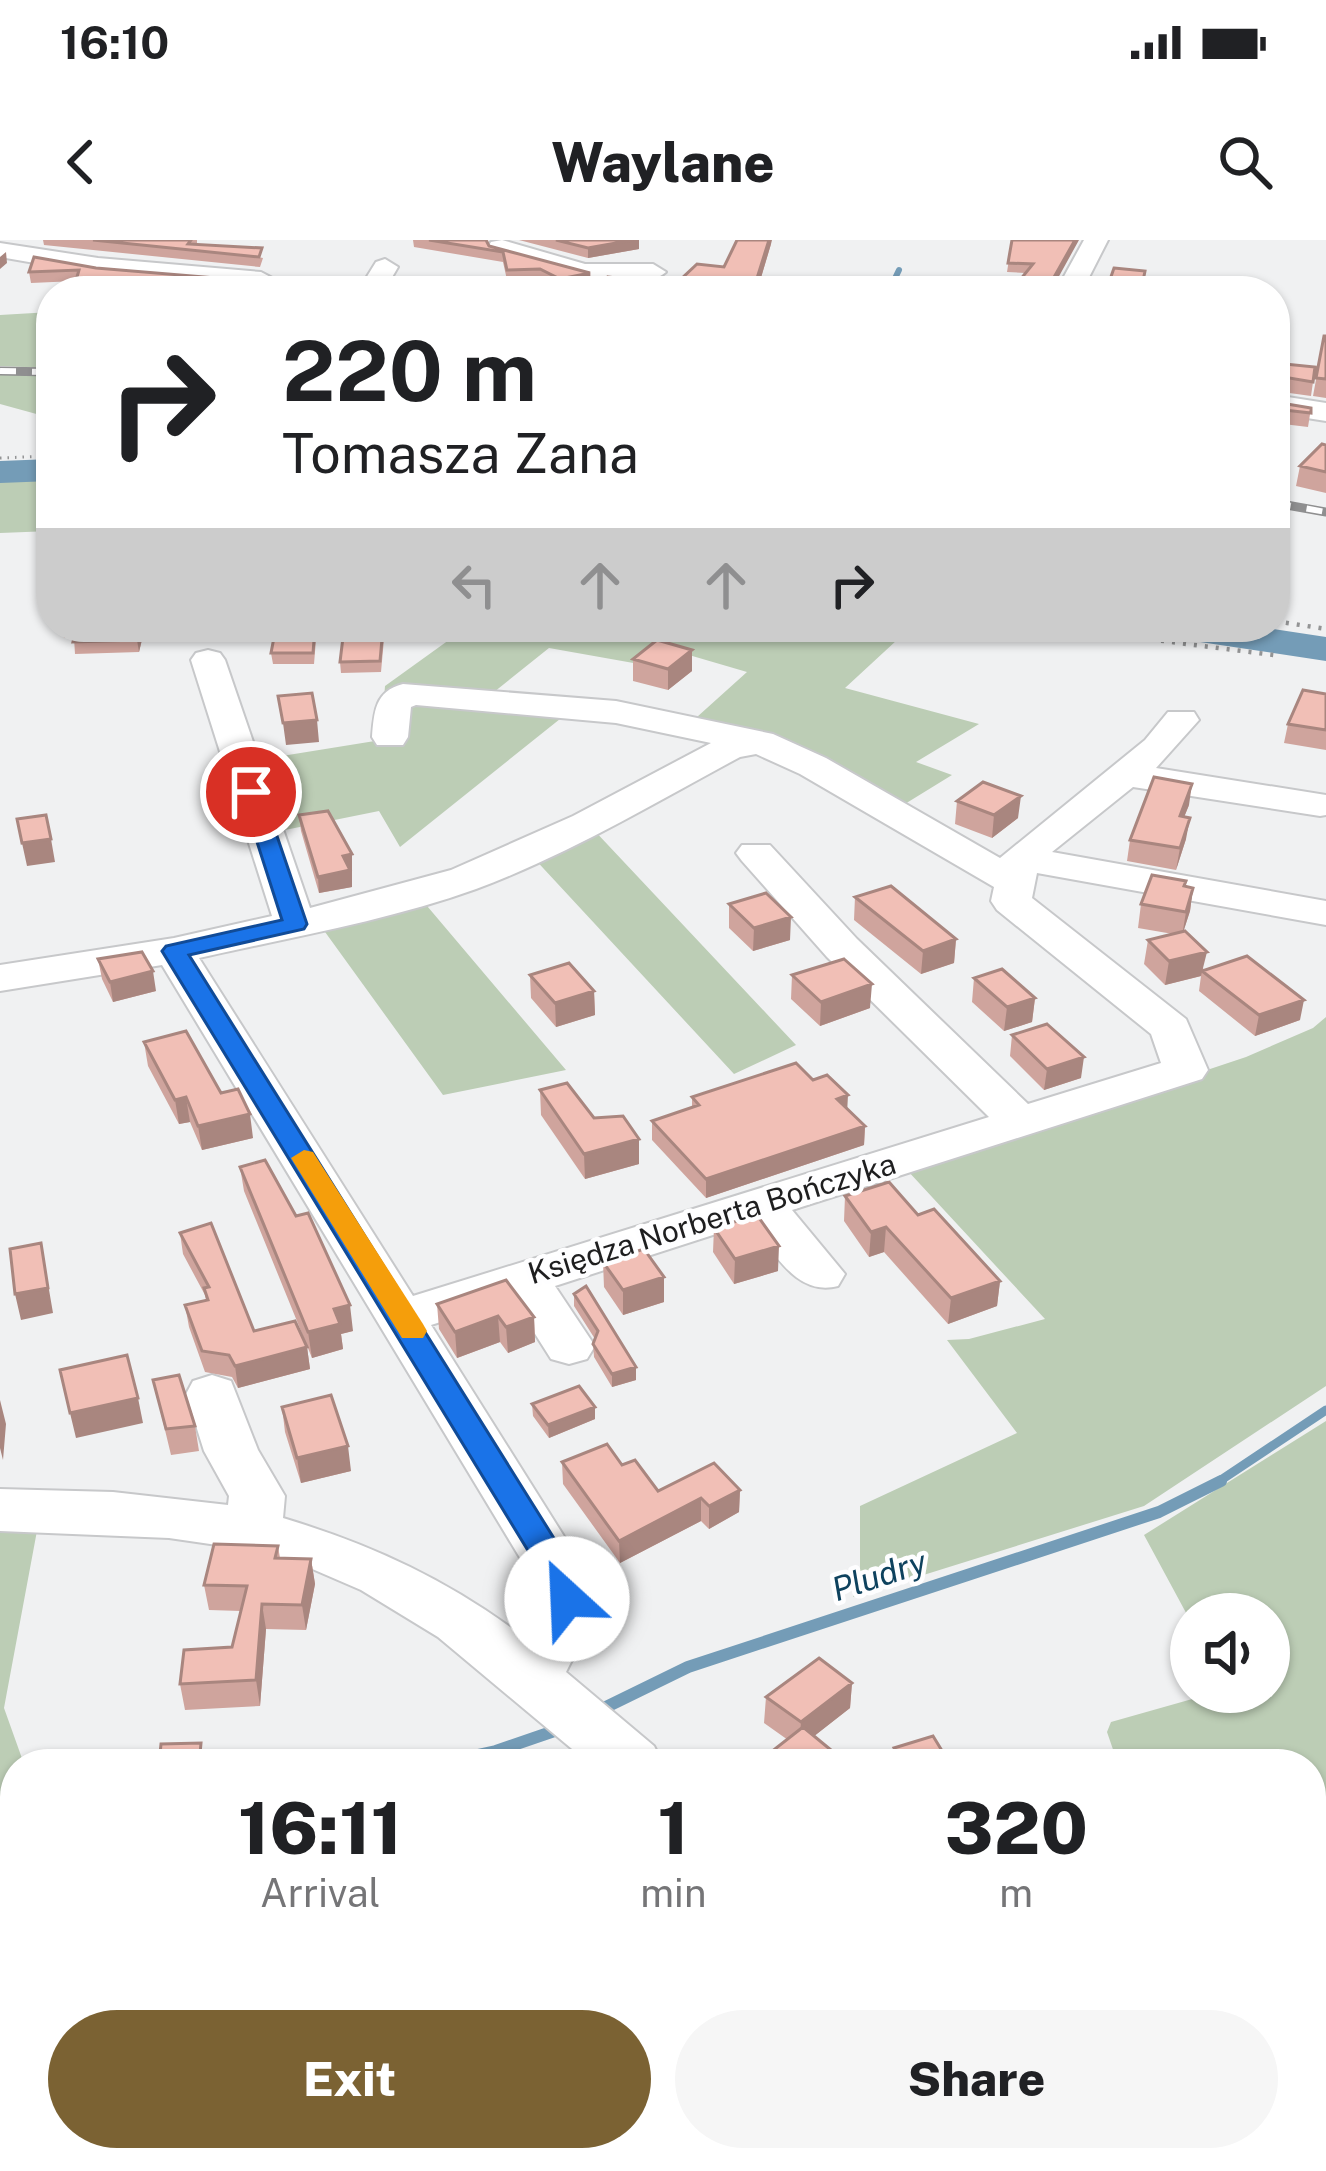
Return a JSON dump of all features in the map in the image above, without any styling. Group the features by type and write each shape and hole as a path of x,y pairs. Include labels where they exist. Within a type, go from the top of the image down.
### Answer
{"street":[{"path":"1077,276 1096,240"},
{"path":"644,243 653,260 653,276"},
{"path":"500,247 583,272 614,276"},
{"path":"19,248 184,276"},
{"path":"1290,406 1326,412"},
{"path":"208,660 296,924"},
{"path":"390,736 393,705 403,695 616,712 760,742 1017,870 1326,913"},
{"path":"0,978 174,951 410,898 465,879 587,824 729,748 760,742"},
{"path":"1017,870 1154,747 1323,790"},
{"path":"756,853 842,948 1020,1122"},
{"name":"Księdza Norberta Bończyka","path":"404,1316 1186,1070 1172,1028 1012,901 1017,870"},
{"path":"174,951 404,1316 565,1584 565,1619 544,1659 539,1685"},
{"path":"760,1204 820,1274"},
{"path":"524,1278 569,1346"},
{"path":"212,1394 231,1451 257,1496 254,1528"},
{"path":"0,1510 147,1513 254,1528 315,1546 403,1586 456,1620 615,1749"}],"path":[{"path":"0,458 36,457"},
{"path":"1290,623 1326,629"},
{"path":"1171,642 1274,655"}],"green space":[{"path":"36,313 36,367 0,366 0,315"},
{"path":"0,374 36,375 36,414 0,404"},
{"path":"36,474 36,532 0,533 0,475"},
{"path":"446,642 895,642 845,688 979,724 916,762 952,775 900,807 753,734 697,717 747,672 665,648 639,664 549,648 484,700 565,715 400,847 379,811 275,832 251,761 381,740 385,686"},
{"path":"592,828 796,1045 734,1074 531,855"},
{"path":"422,900 566,1070 443,1095 320,925"},
{"path":"1326,1017 1326,1386 1144,1506 853,1597 860,1581 860,1506 1017,1433 947,1340 969,1339 1045,1319 907,1170 1246,1057 1313,1028"},
{"path":"1326,1421 1326,1749 1113,1749 1107,1732 1111,1722 1170,1705 1170,1713 1290,1713 1290,1593 1175,1593 1144,1535"},
{"path":"0,1520 39,1520 4,1708 19,1749 0,1749"}],"building":[{"path":"93,240 191,240 188,244 262,248 259,257"},
{"path":"429,240 486,240 489,246 590,273 554,276 540,269 507,270 503,252"},
{"path":"556,240 633,240 588,248"},
{"path":"737,240 769,240 758,276 684,276 697,264 724,267"},
{"path":"1012,240 1075,240 1055,276 1023,276 1033,264 1008,263"},
{"path":"34,257 193,276 77,276 79,270 29,272"},
{"path":"1114,268 1145,271 1144,276 1111,276"},
{"path":"1326,336 1326,379 1316,378"},
{"path":"1290,364 1315,367 1313,382 1290,378"},
{"path":"1290,404 1311,408 1311,413 1290,411"},
{"path":"1326,445 1326,472 1300,466"},
{"path":"273,642 314,642 313,653 271,653"},
{"path":"342,642 382,642 380,661 340,662"},
{"path":"654,642 692,650 668,669 633,659"},
{"path":"1303,690 1326,694 1326,730 1288,724"},
{"path":"312,693 317,720 283,723 278,696"},
{"path":"1154,777 1192,784 1180,816 1190,818 1180,848 1130,840"},
{"path":"983,782 1021,796 994,815 957,801"},
{"path":"328,811 352,854 343,856 350,870 318,877 299,815"},
{"path":"46,815 51,839 22,843 17,819"},
{"path":"1152,875 1186,881 1184,886 1193,888 1186,912 1141,904"},
{"path":"891,886 956,939 923,951 855,897"},
{"path":"766,893 791,917 754,928 729,904"},
{"path":"1185,931 1207,952 1169,961 1148,940"},
{"path":"142,952 153,971 110,982 98,959"},
{"path":"1247,956 1304,1000 1259,1015 1202,971"},
{"path":"844,959 872,984 821,1002 792,975"},
{"path":"569,963 594,991 555,1003 530,975"},
{"path":"1002,969 1035,998 1007,1007 974,978"},
{"path":"1047,1024 1084,1057 1047,1069 1012,1035"},
{"path":"186,1031 221,1093 238,1089 250,1114 198,1126 186,1097 175,1100 144,1042"},
{"path":"796,1063 813,1080 827,1075 848,1095 837,1099 865,1126 706,1179 652,1121 699,1105 692,1097"},
{"path":"567,1083 594,1118 623,1116 639,1139 584,1154 540,1090"},
{"path":"265,1160 296,1216 308,1213 350,1305 334,1309 340,1324 308,1332 240,1167"},
{"path":"889,1182 918,1215 934,1209 1000,1281 951,1298 886,1227 871,1232 845,1196"},
{"path":"757,1215 779,1246 735,1259 714,1228"},
{"path":"211,1223 254,1331 295,1321 307,1347 235,1366 229,1355 202,1351 185,1305 208,1300 204,1288 209,1287 180,1233"},
{"path":"41,1243 48,1288 15,1294 10,1249"},
{"path":"644,1249 664,1277 623,1290 603,1262"},
{"path":"506,1280 534,1317 506,1327 498,1316 455,1332 437,1304"},
{"path":"586,1286 636,1367 612,1374 593,1344 598,1331 574,1294"},
{"path":"127,1355 138,1398 70,1413 60,1370"},
{"path":"179,1375 195,1426 166,1429 153,1380"},
{"path":"579,1386 595,1407 548,1425 532,1404"},
{"path":"331,1395 348,1446 297,1458 282,1407"},
{"path":"607,1444 622,1465 635,1460 658,1491 714,1463 740,1490 709,1506 701,1498 619,1541 562,1462"},
{"path":"214,1544 278,1546 275,1558 311,1559 302,1605 262,1604 256,1680 180,1684 184,1650 232,1647 247,1586 204,1585"},
{"path":"819,1658 852,1683 801,1722 766,1697"},
{"path":"803,1727 830,1749 775,1749"},
{"path":"933,1736 941,1749 895,1749"},
{"path":"201,1743 200,1749 160,1749 161,1744"}],"waterway":[{"path":"896,276 899,270"},
{"path":"0,472 36,471"},
{"path":"1280,642 1326,649"},
{"name":"Pludry","path":"1215,1484 1326,1410"},
{"name":"Pludry","path":"1215,1484 1221,1481"},
{"name":"Pludry","path":"600,1710 688,1667 1159,1512 1215,1484"},
{"name":"Pludry","path":"502,1749 563,1728"}],"railway":[{"path":"0,371 36,372"},
{"path":"1290,506 1326,512"}],"slow traffic":[{"path":"304,1158 413,1331"}],"route":[{"path":"251,792 296,924 174,951 404,1316 565,1584 567,1599"}]}
